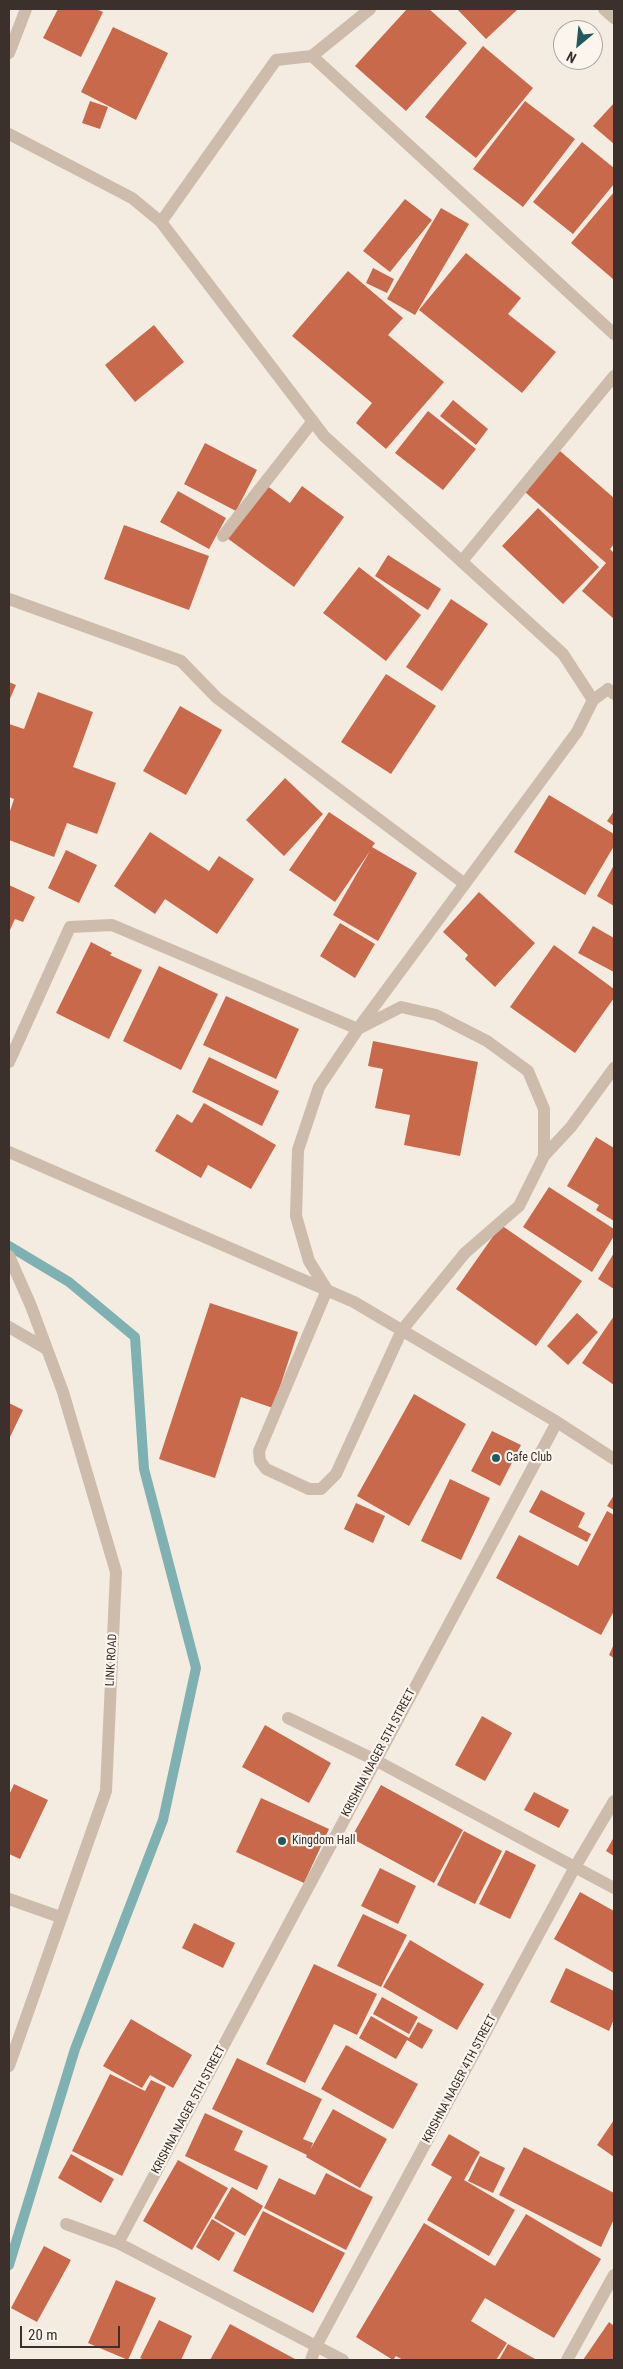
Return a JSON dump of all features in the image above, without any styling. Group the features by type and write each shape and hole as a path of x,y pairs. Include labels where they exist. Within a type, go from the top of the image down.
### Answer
{"street":[{"path":"9,54 26,9"},
{"path":"161,222 276,60 312,56 370,9"},
{"path":"604,9 614,18"},
{"path":"312,56 614,334"},
{"path":"9,134 132,198 161,222 324,436 563,654 593,700"},
{"path":"462,561 613,381"},
{"path":"223,536 312,421"},
{"path":"9,598 181,661 216,698 465,884"},
{"path":"327,1290 309,1261 296,1216 298,1150 319,1087 358,1029 577,732 593,700 608,689 614,694"},
{"path":"9,1062 70,927 112,925 358,1029"},
{"path":"358,1029 401,1007 436,1015 487,1041 528,1071 544,1109 544,1156"},
{"path":"327,1290 259,1450 260,1461 266,1469 309,1489 321,1489 330,1482 402,1330 465,1253 519,1206 544,1156 571,1127 614,1068"},
{"path":"9,1152 354,1302 557,1422 614,1459"},
{"name":"LINK ROAD","path":"9,1256 31,1306 45,1348 63,1392 116,1572 106,1791 9,2066"},
{"path":"9,1327 45,1348"},
{"name":"KRISHNA NAGER 5TH STREET","path":"118,2243 557,1422"},
{"path":"288,1718 375,1760 614,1888"},
{"name":"KRISHNA NAGER 4TH STREET","path":"311,2360 316,2346 575,1867 614,1801"},
{"path":"9,1899 60,1917"},
{"path":"66,2224 118,2243 343,2360"},
{"path":"567,2360 614,2275"}],"building":[{"path":"58,9 96,9 103,12 81,57 43,38"},
{"path":"407,9 429,9 467,43 406,111 355,66"},
{"path":"457,9 518,9 486,39"},
{"path":"113,27 168,53 136,120 81,92"},
{"path":"483,46 533,88 476,158 425,117"},
{"path":"90,101 108,107 100,129 82,123"},
{"path":"525,101 575,139 523,207 473,169"},
{"path":"614,103 614,144 593,126"},
{"path":"582,142 614,168 614,184 573,234 533,202"},
{"path":"614,192 614,278 613,279 571,243"},
{"path":"405,199 432,220 390,272 363,251"},
{"path":"441,208 469,224 415,315 387,299"},
{"path":"466,253 521,298 508,314 556,352 522,393 419,310"},
{"path":"373,268 394,279 387,293 366,283"},
{"path":"348,271 403,318 388,335 444,382 386,449 356,423 372,403 292,336"},
{"path":"154,325 184,362 135,402 105,365"},
{"path":"453,400 488,429 476,445 440,416"},
{"path":"428,411 476,449 443,490 395,453"},
{"path":"205,443 257,470 236,511 184,484"},
{"path":"560,451 614,498 614,544 610,549 614,553 614,619 582,591 606,563 525,492"},
{"path":"266,485 290,503 302,486 344,517 294,587 227,538"},
{"path":"178,491 226,518 209,549 160,522"},
{"path":"538,508 599,567 563,604 502,546"},
{"path":"124,525 209,556 189,610 104,579"},
{"path":"388,555 441,589 428,610 375,576"},
{"path":"359,567 421,615 386,661 323,613"},
{"path":"451,599 488,624 442,691 406,667"},
{"path":"386,674 436,706 391,774 341,742"},
{"path":"9,682 16,685 9,701"},
{"path":"38,692 93,712 73,767 116,783 97,834 67,823 54,857 9,840 9,814 14,799 9,797 9,724 24,729"},
{"path":"180,706 222,730 186,795 143,771"},
{"path":"285,778 323,814 284,856 246,820"},
{"path":"549,795 614,834 614,846 585,895 514,852"},
{"path":"614,811 614,826 607,821"},
{"path":"329,812 375,843 372,847 417,873 378,941 333,915 370,851 335,902 289,870"},
{"path":"150,832 209,871 219,856 254,879 217,934 165,899 155,914 114,886"},
{"path":"66,850 97,865 79,903 48,888"},
{"path":"614,865 614,906 597,896"},
{"path":"9,885 35,897 23,922 15,919 9,932"},
{"path":"479,892 535,943 495,987 465,959 468,955 443,932"},
{"path":"340,923 375,944 355,978 320,956"},
{"path":"593,926 614,938 614,972 578,953"},
{"path":"91,942 112,953 110,955 142,970 109,1039 56,1013"},
{"path":"554,945 614,989 614,998 575,1053 510,1007"},
{"path":"159,966 218,994 181,1070 123,1041"},
{"path":"226,996 299,1029 276,1079 203,1045"},
{"path":"373,1041 478,1062 460,1156 404,1145 410,1115 375,1108 383,1069 368,1066"},
{"path":"209,1057 279,1091 262,1126 192,1092"},
{"path":"204,1103 276,1145 251,1189 208,1165 201,1178 155,1151 177,1114 192,1123"},
{"path":"596,1137 614,1148 614,1221 596,1210 599,1205 567,1186"},
{"path":"549,1187 614,1229 614,1236 592,1272 523,1227"},
{"path":"501,1225 582,1281 536,1346 456,1289"},
{"path":"614,1253 614,1289 598,1279"},
{"path":"210,1303 298,1332 273,1408 241,1397 215,1478 159,1459"},
{"path":"577,1313 598,1332 568,1365 547,1346"},
{"path":"614,1316 614,1385 582,1363"},
{"path":"414,1394 466,1424 409,1526 357,1496"},
{"path":"9,1403 23,1410 9,1439"},
{"name":"Cafe Club","path":"492,1431 521,1445 500,1486 471,1471"},
{"path":"450,1479 490,1498 461,1560 421,1541"},
{"path":"541,1490 585,1513 578,1527 591,1534 587,1542 529,1512"},
{"path":"614,1495 614,1510 607,1506"},
{"path":"356,1503 385,1516 373,1543 344,1529"},
{"path":"607,1511 614,1515 614,1611 601,1635 496,1578 519,1535 578,1566"},
{"path":"614,1644 614,1658 609,1655"},
{"path":"482,1716 512,1733 485,1781 455,1765"},
{"path":"265,1725 331,1763 309,1803 242,1767"},
{"path":"14,1784 48,1800 20,1859 9,1854 9,1795"},
{"path":"381,1785 463,1830 434,1883 351,1838"},
{"path":"534,1792 569,1810 559,1828 524,1810"},
{"name":"Kingdom Hall","path":"261,1798 329,1829 304,1883 236,1852"},
{"path":"464,1831 502,1851 475,1904 437,1885"},
{"path":"614,1837 614,1856 606,1851"},
{"path":"506,1850 536,1865 510,1919 479,1904"},
{"path":"380,1868 416,1886 398,1924 361,1906"},
{"path":"580,1892 614,1911 614,1973 554,1939"},
{"path":"363,1914 407,1935 381,1987 337,1966"},
{"path":"194,1923 235,1943 223,1968 182,1948"},
{"path":"410,1940 484,1984 457,2030 383,1987"},
{"path":"314,1964 377,1994 357,2035 334,2024 305,2083 266,2064"},
{"path":"566,1968 614,1991 614,2019 609,2031 550,2002"},
{"path":"382,1997 418,2017 409,2034 373,2014"},
{"path":"371,2016 409,2038 418,2022 433,2030 422,2049 407,2040 396,2059 359,2038"},
{"path":"131,2019 192,2055 173,2088 150,2075 142,2088 103,2066"},
{"path":"346,2045 418,2084 393,2129 321,2089"},
{"path":"237,2058 322,2099 303,2139 313,2143 310,2150 333,2109 387,2139 360,2188 306,2157 307,2155 212,2109"},
{"path":"110,2074 145,2091 151,2080 166,2087 122,2176 72,2151"},
{"path":"205,2113 243,2131 234,2150 268,2166 257,2190 185,2156"},
{"path":"614,2120 614,2157 597,2145"},
{"path":"449,2134 480,2152 464,2180 515,2210 489,2256 427,2220 452,2177 431,2165"},
{"path":"524,2147 614,2193 614,2219 601,2247 499,2195"},
{"path":"71,2154 114,2179 101,2203 58,2178"},
{"path":"480,2156 505,2168 493,2193 468,2181"},
{"path":"178,2160 228,2188 192,2250 143,2221"},
{"path":"326,2173 373,2197 346,2250 264,2208 279,2178 315,2195"},
{"path":"232,2187 263,2206 245,2236 214,2218"},
{"path":"263,2211 345,2253 313,2313 233,2271"},
{"path":"526,2214 601,2259 554,2338 485,2298 471,2321 507,2343 496,2360 403,2360 396,2356 393,2360 356,2337 424,2223 495,2266"},
{"path":"212,2219 235,2233 219,2261 196,2247"},
{"path":"44,2246 71,2260 37,2322 11,2308"},
{"path":"116,2280 156,2298 128,2360 88,2343"},
{"path":"159,2320 192,2336 181,2360 145,2360 140,2358"},
{"path":"609,2322 614,2326 614,2360 583,2360"},
{"path":"230,2324 295,2359 210,2360"},
{"path":"508,2344 537,2360 499,2360"}],"waterway":[{"path":"9,1246 69,1282 135,1337 144,1469 196,1668 163,1820 75,2049 9,2265"}],"place":[{"name":"Cafe Club","path":"496,1458"},
{"name":"Kingdom Hall","path":"282,1841"}]}
